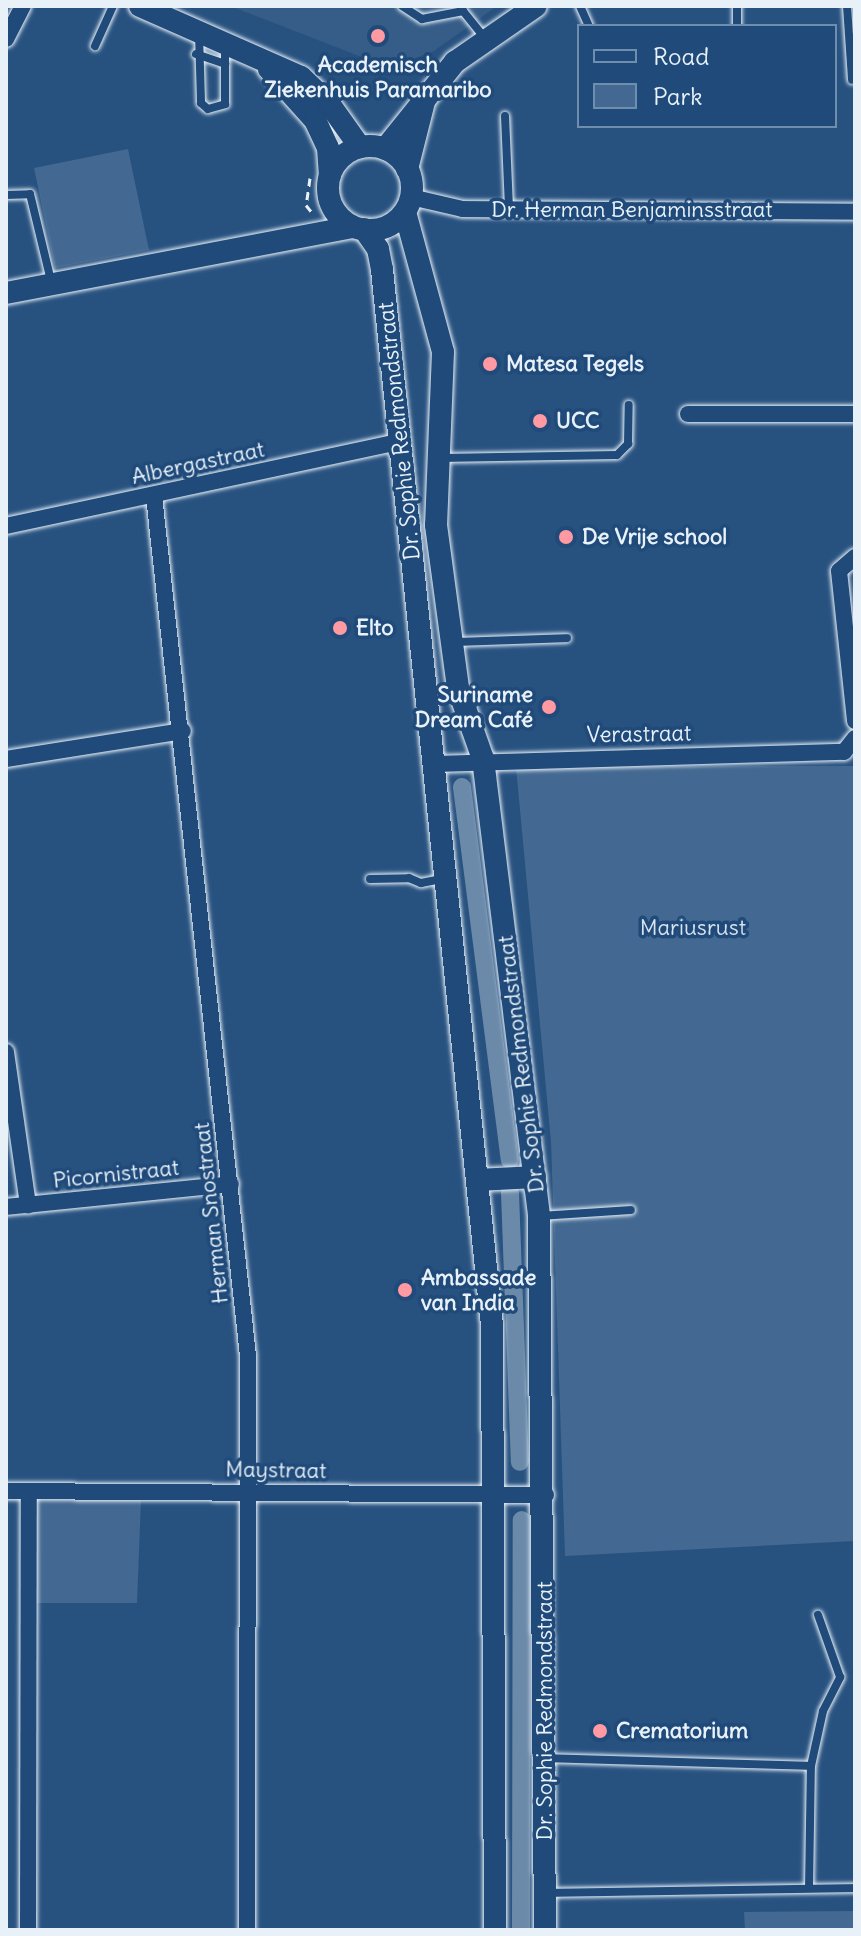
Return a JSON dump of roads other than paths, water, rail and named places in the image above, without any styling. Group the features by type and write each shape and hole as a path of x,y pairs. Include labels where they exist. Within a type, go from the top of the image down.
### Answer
{"street":[{"path":"6,39 23,6"},
{"path":"141,6 225,40 316,90 360,147"},
{"path":"385,149 455,62 536,6"},
{"path":"246,51 315,120 328,148 330,186 337,214 359,228"},
{"path":"6,293 277,238 390,225 408,204 407,169 425,97"},
{"path":"277,238 310,221 330,186 339,160 360,147 385,149 407,169"},
{"name":"Dr. Herman Benjaminsstraat","path":"408,204 463,209 855,212"},
{"name":"Dr. Sophie Redmondstraat","path":"408,204 443,352 436,525 458,688 483,759 539,1216 546,1495 545,1930"},
{"name":"Dr. Sophie Redmondstraat","path":"359,228 380,257 492,1326 495,1930"},
{"path":"688,414 855,414"},
{"name":"Albergastraat","path":"6,526 399,442"},
{"name":"Herman Snostraat","path":"154,496 183,731 248,1356 251,1492 247,1930"},
{"path":"855,557 839,571 855,721"},
{"path":"6,759 183,731"},
{"name":"Verastraat","path":"435,764 483,759 844,752 855,738"},
{"path":"6,1052 28,1205"},
{"path":"478,1180 535,1177"},
{"name":"Picornistraat","path":"6,1207 231,1184"},
{"name":"Maystraat","path":"6,1491 546,1495"},
{"path":"28,1930 29,1491"}],"lane":[{"path":"95,46 113,6"},
{"path":"402,6 422,19 463,11 486,40"},
{"path":"847,6 852,80"},
{"path":"199,29 196,54 204,107 224,107 225,40"},
{"path":"196,54 225,64"},
{"path":"505,116 509,209"},
{"path":"6,195 30,194 52,283"},
{"path":"437,458 617,455 628,444 629,405"},
{"path":"452,642 567,638"},
{"path":"370,879 409,878 421,883 447,878"},
{"path":"539,1216 631,1210"},
{"path":"809,1888 811,1766 823,1711 840,1677 818,1615"},
{"path":"545,1758 811,1766"},
{"path":"545,1893 855,1888"}],"waterway":[{"path":"462,787 510,1160"},
{"path":"510,1193 520,1462"},
{"path":"521,1930 522,1520"}],"place":[{"name":"Academisch Ziekenhuis Paramaribo","path":"378,36"},
{"name":"Matesa Tegels","path":"490,364"},
{"name":"UCC","path":"540,421"},
{"name":"De Vrije school","path":"566,537"},
{"name":"Elto","path":"340,628"},
{"name":"Suriname Dream Café","path":"549,707"},
{"name":"Ambassade van India","path":"405,1290"},
{"name":"Crematorium","path":"600,1731"}],"park label":[{"name":"Mariusrust","path":"693,928"}]}
